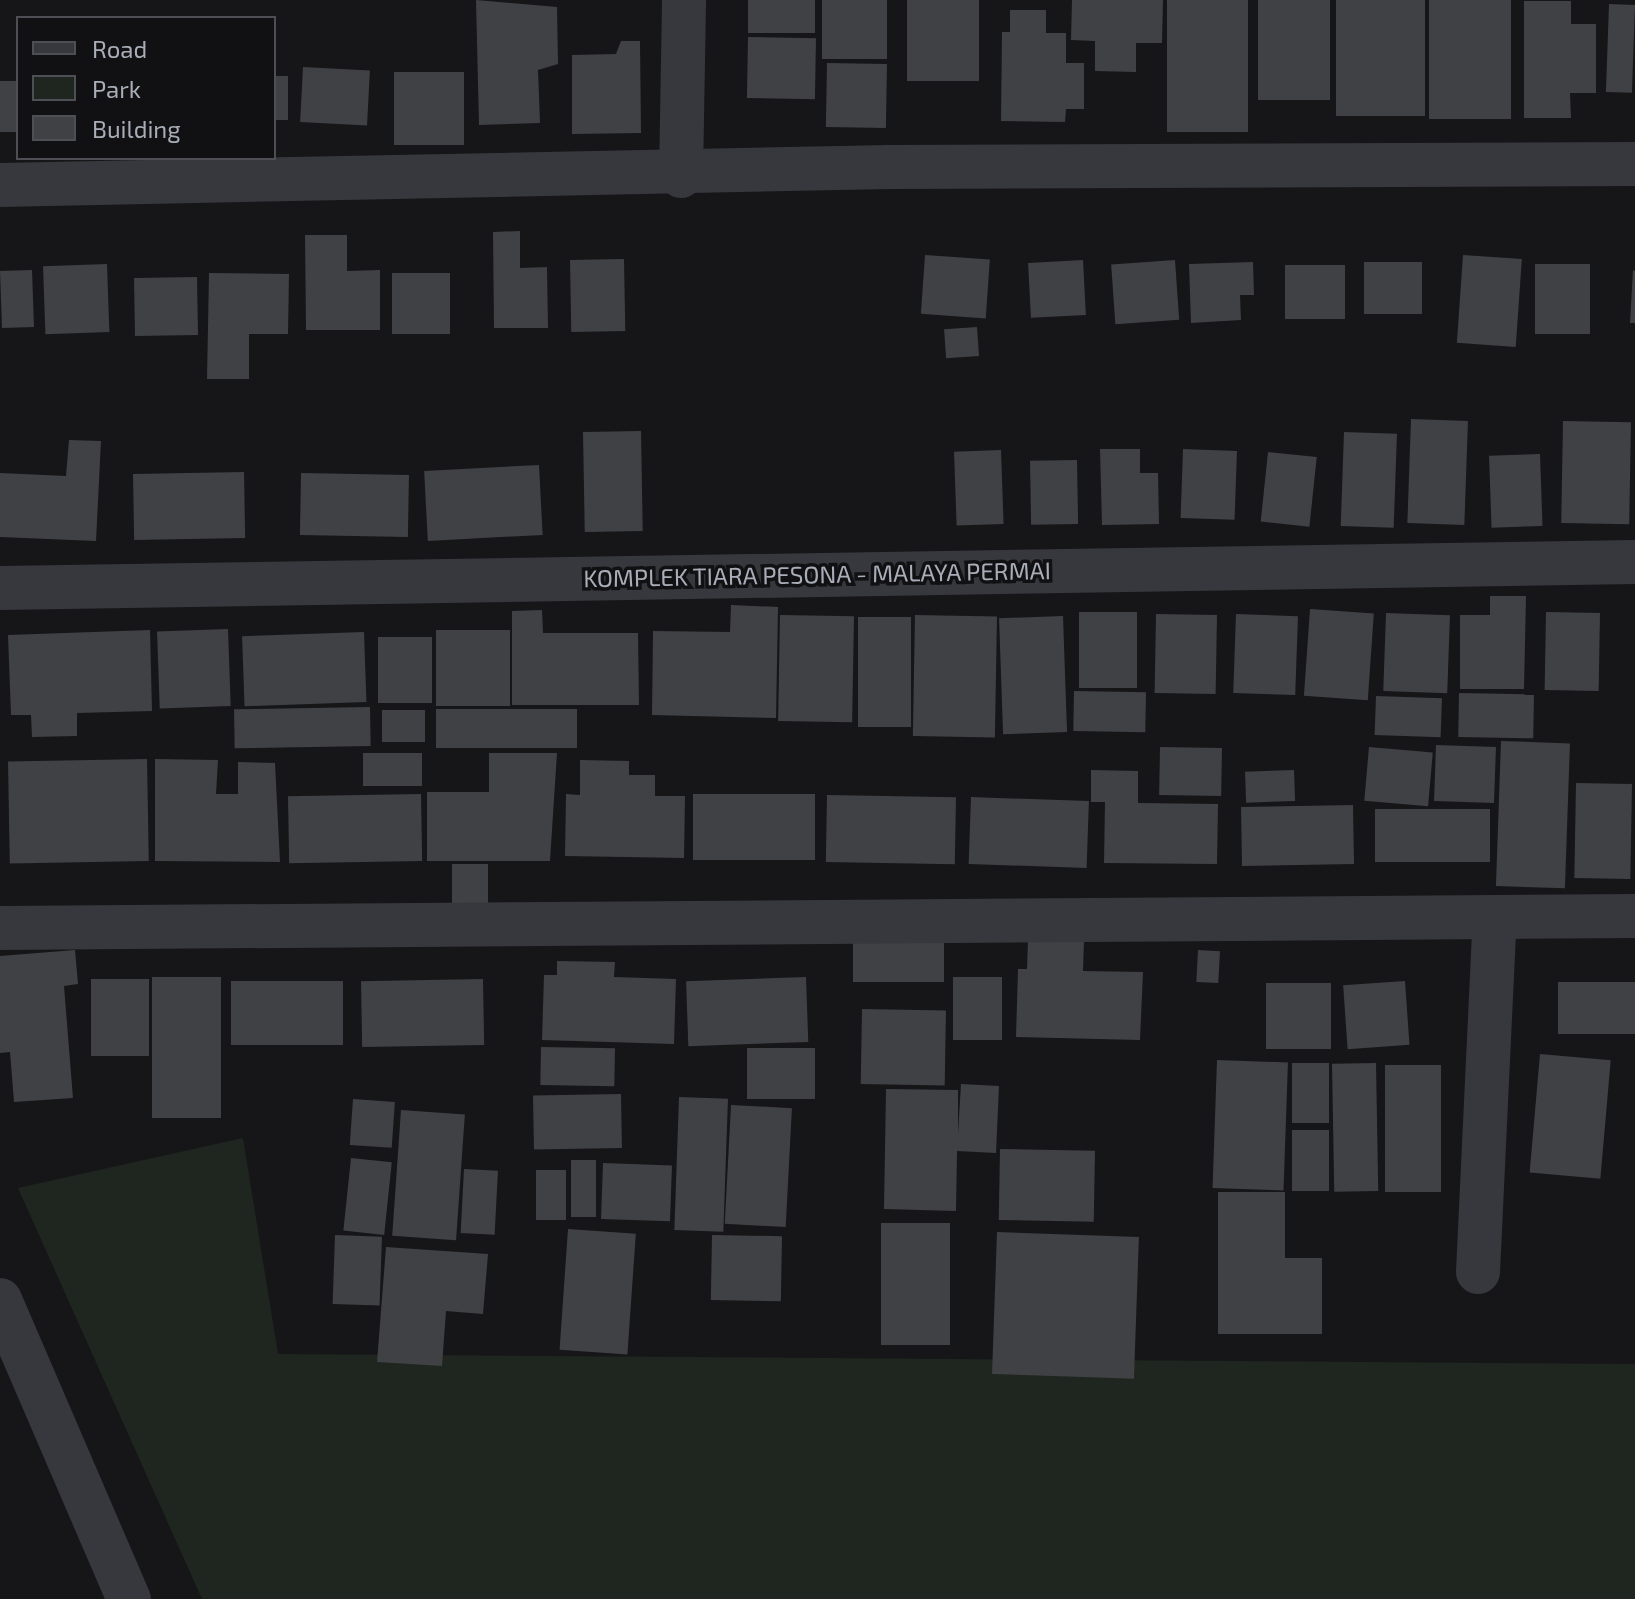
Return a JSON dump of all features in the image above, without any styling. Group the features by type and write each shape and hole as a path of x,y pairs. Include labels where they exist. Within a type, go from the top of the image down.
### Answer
{"street":[{"path":"681,176 684,0"},
{"path":"0,185 681,176 905,167 1635,164"},
{"name":"KOMPLEK TIARA PESONA - MALAYA PERMAI","path":"0,588 1635,562"},
{"path":"0,928 1635,916"},
{"path":"1478,1272 1495,918"},
{"path":"0,1300 129,1599"}],"green space":[{"path":"243,1138 278,1354 1635,1364 1635,1599 202,1599 18,1188"}],"building":[{"path":"476,0 557,7 558,64 538,70 540,123 479,125"},
{"path":"748,0 815,0 815,33 748,33"},
{"path":"822,0 887,0 887,59 822,59"},
{"path":"907,0 979,0 979,81 907,81"},
{"path":"1072,0 1163,0 1162,43 1136,43 1136,72 1095,71 1095,41 1071,40"},
{"path":"1167,0 1248,0 1248,132 1167,132"},
{"path":"1258,0 1330,0 1330,100 1258,100"},
{"path":"1336,0 1425,0 1425,116 1336,116"},
{"path":"1429,0 1511,0 1511,119 1429,119"},
{"path":"1524,1 1571,1 1571,24 1596,24 1596,93 1570,93 1571,118 1524,118"},
{"path":"1609,4 1635,5 1632,93 1606,92"},
{"path":"1010,10 1046,10 1046,33 1066,33 1066,63 1084,63 1084,109 1066,109 1065,122 1001,121 1002,32 1010,32"},
{"path":"748,37 816,38 815,99 747,98"},
{"path":"621,41 640,41 641,133 572,134 572,55 616,54"},
{"path":"827,63 887,64 886,128 826,127"},
{"path":"303,67 370,71 367,125 300,122"},
{"path":"394,72 464,72 464,145 394,145"},
{"path":"276,76 288,76 288,120 276,120"},
{"path":"0,81 16,81 16,132 0,132"},
{"path":"520,231 520,268 547,267 548,328 494,328 493,232"},
{"path":"305,235 347,235 347,271 380,270 380,330 306,330"},
{"path":"925,255 990,260 986,318 921,314"},
{"path":"1463,255 1522,259 1516,347 1457,343"},
{"path":"624,259 625,331 571,332 570,260"},
{"path":"1083,260 1086,315 1031,318 1028,263"},
{"path":"1175,260 1179,320 1115,324 1111,264"},
{"path":"1253,262 1254,295 1240,295 1241,320 1191,323 1189,264"},
{"path":"1364,262 1422,262 1422,314 1364,314"},
{"path":"107,264 109,332 45,334 43,266"},
{"path":"1535,264 1590,264 1590,334 1535,334"},
{"path":"1285,265 1345,265 1345,319 1285,319"},
{"path":"32,270 34,327 2,328 0,271"},
{"path":"1633,270 1635,323 1630,323"},
{"path":"209,273 289,274 288,334 249,334 249,379 207,379"},
{"path":"392,273 450,273 450,334 392,334"},
{"path":"197,277 198,335 135,336 134,278"},
{"path":"977,327 979,356 946,358 944,329"},
{"path":"1411,419 1468,421 1464,525 1407,523"},
{"path":"1563,421 1631,422 1629,524 1561,523"},
{"path":"641,431 643,531 585,532 583,432"},
{"path":"1344,432 1397,434 1394,528 1341,526"},
{"path":"69,440 101,441 96,541 0,537 0,473 66,476"},
{"path":"1100,449 1140,449 1140,473 1158,473 1159,524 1102,525"},
{"path":"1183,449 1237,451 1235,520 1181,518"},
{"path":"1001,450 1004,524 957,526 954,452"},
{"path":"1268,452 1317,457 1309,527 1261,522"},
{"path":"1540,454 1543,526 1492,528 1489,456"},
{"path":"1077,460 1078,524 1031,525 1030,461"},
{"path":"539,465 543,535 428,541 424,471"},
{"path":"244,472 245,538 134,540 133,474"},
{"path":"301,473 409,475 408,537 300,535"},
{"path":"1490,596 1526,596 1524,689 1460,689 1460,615 1490,615"},
{"path":"731,605 778,607 776,718 652,715 653,631 730,632"},
{"path":"1310,609 1374,613 1368,700 1304,696"},
{"path":"542,610 543,633 638,633 639,705 512,705 512,611"},
{"path":"1079,612 1137,612 1137,688 1079,688"},
{"path":"1546,612 1600,613 1599,691 1545,690"},
{"path":"1386,613 1450,615 1447,693 1383,691"},
{"path":"1156,614 1217,615 1216,694 1155,693"},
{"path":"1236,614 1298,616 1295,695 1233,693"},
{"path":"780,615 854,616 852,722 778,721"},
{"path":"915,615 997,616 995,737 913,736"},
{"path":"1063,616 1067,732 1003,734 999,618"},
{"path":"858,617 911,617 911,727 858,727"},
{"path":"228,629 231,706 160,708 157,631"},
{"path":"150,630 152,711 77,713 77,736 32,737 31,715 11,715 8,635"},
{"path":"436,630 510,630 510,706 436,706"},
{"path":"364,632 366,702 245,706 242,636"},
{"path":"378,637 432,637 432,703 378,703"},
{"path":"1074,691 1146,692 1145,732 1073,731"},
{"path":"1459,693 1534,694 1533,738 1458,737"},
{"path":"1376,696 1442,698 1441,737 1375,735"},
{"path":"370,707 371,746 235,748 234,709"},
{"path":"436,709 577,709 577,748 436,748"},
{"path":"382,710 425,710 425,742 382,742"},
{"path":"1501,741 1570,743 1565,888 1496,886"},
{"path":"1436,745 1496,747 1494,803 1434,801"},
{"path":"1160,747 1222,748 1221,796 1159,795"},
{"path":"1369,747 1433,753 1428,806 1364,801"},
{"path":"363,753 422,753 422,786 363,786"},
{"path":"489,753 557,753 550,861 427,861 427,792 489,792"},
{"path":"147,759 149,861 10,863 8,761"},
{"path":"155,759 218,760 216,794 238,794 238,762 275,763 280,862 155,861"},
{"path":"580,760 629,761 629,775 655,775 655,796 685,796 684,858 565,856 566,794 580,795"},
{"path":"1091,770 1138,771 1138,803 1218,804 1217,864 1104,863 1105,802 1091,802"},
{"path":"1294,770 1295,801 1246,803 1245,772"},
{"path":"1576,783 1632,784 1630,879 1574,878"},
{"path":"421,794 422,861 289,863 288,796"},
{"path":"693,794 815,794 815,860 693,860"},
{"path":"827,795 956,797 955,864 826,862"},
{"path":"971,797 1089,801 1087,868 969,864"},
{"path":"1353,805 1354,864 1242,866 1241,807"},
{"path":"1375,809 1490,809 1490,862 1375,862"},
{"path":"452,864 488,864 488,905 452,905"},
{"path":"1028,939 1084,940 1083,971 1143,972 1140,1040 1016,1037 1018,969 1027,969"},
{"path":"853,940 944,940 944,982 853,982"},
{"path":"75,950 78,984 64,986 73,1098 14,1102 10,1052 0,1053 0,956"},
{"path":"1198,950 1220,951 1218,983 1196,982"},
{"path":"557,961 615,962 614,977 676,979 674,1044 542,1040 544,975 557,975"},
{"path":"152,977 221,977 221,1118 152,1118"},
{"path":"806,977 808,1042 688,1046 686,981"},
{"path":"953,977 1002,977 1002,1040 953,1040"},
{"path":"91,979 149,979 149,1056 91,1056"},
{"path":"483,979 484,1045 362,1047 361,981"},
{"path":"231,981 343,981 343,1045 231,1045"},
{"path":"1405,981 1409,1045 1348,1049 1343,985"},
{"path":"1558,982 1635,982 1635,1034 1558,1034"},
{"path":"1266,983 1331,983 1331,1049 1266,1049"},
{"path":"862,1009 946,1010 945,1085 861,1084"},
{"path":"541,1047 615,1048 614,1086 540,1085"},
{"path":"747,1048 815,1048 815,1099 747,1099"},
{"path":"1540,1054 1611,1060 1600,1179 1530,1173"},
{"path":"1217,1060 1288,1062 1283,1190 1213,1188"},
{"path":"1292,1063 1329,1063 1329,1123 1292,1123"},
{"path":"1376,1063 1378,1191 1334,1192 1332,1064"},
{"path":"1385,1065 1441,1065 1441,1192 1385,1192"},
{"path":"961,1084 999,1086 996,1153 957,1151 956,1211 884,1209 886,1089 958,1090 958,1134"},
{"path":"621,1094 622,1148 534,1150 533,1096"},
{"path":"679,1097 728,1099 723,1232 674,1230"},
{"path":"353,1099 395,1102 392,1148 350,1145"},
{"path":"731,1105 792,1108 786,1227 725,1224"},
{"path":"401,1110 465,1114 456,1240 392,1236"},
{"path":"1292,1130 1329,1130 1329,1191 1292,1191"},
{"path":"1000,1149 1095,1151 1094,1222 999,1220"},
{"path":"351,1158 392,1162 384,1235 343,1231"},
{"path":"571,1160 596,1160 596,1217 571,1217"},
{"path":"603,1163 672,1165 670,1221 601,1219"},
{"path":"464,1169 498,1171 495,1235 461,1233"},
{"path":"536,1170 566,1170 566,1220 536,1220"},
{"path":"1218,1192 1285,1192 1285,1258 1322,1258 1322,1334 1218,1334"},
{"path":"881,1223 950,1223 950,1345 881,1345"},
{"path":"568,1229 636,1234 627,1354 560,1350"},
{"path":"997,1232 1139,1237 1134,1379 992,1374"},
{"path":"335,1235 382,1237 380,1306 333,1304"},
{"path":"712,1235 782,1236 781,1301 711,1300"},
{"path":"386,1247 488,1254 483,1314 446,1311 442,1366 377,1362"}]}
